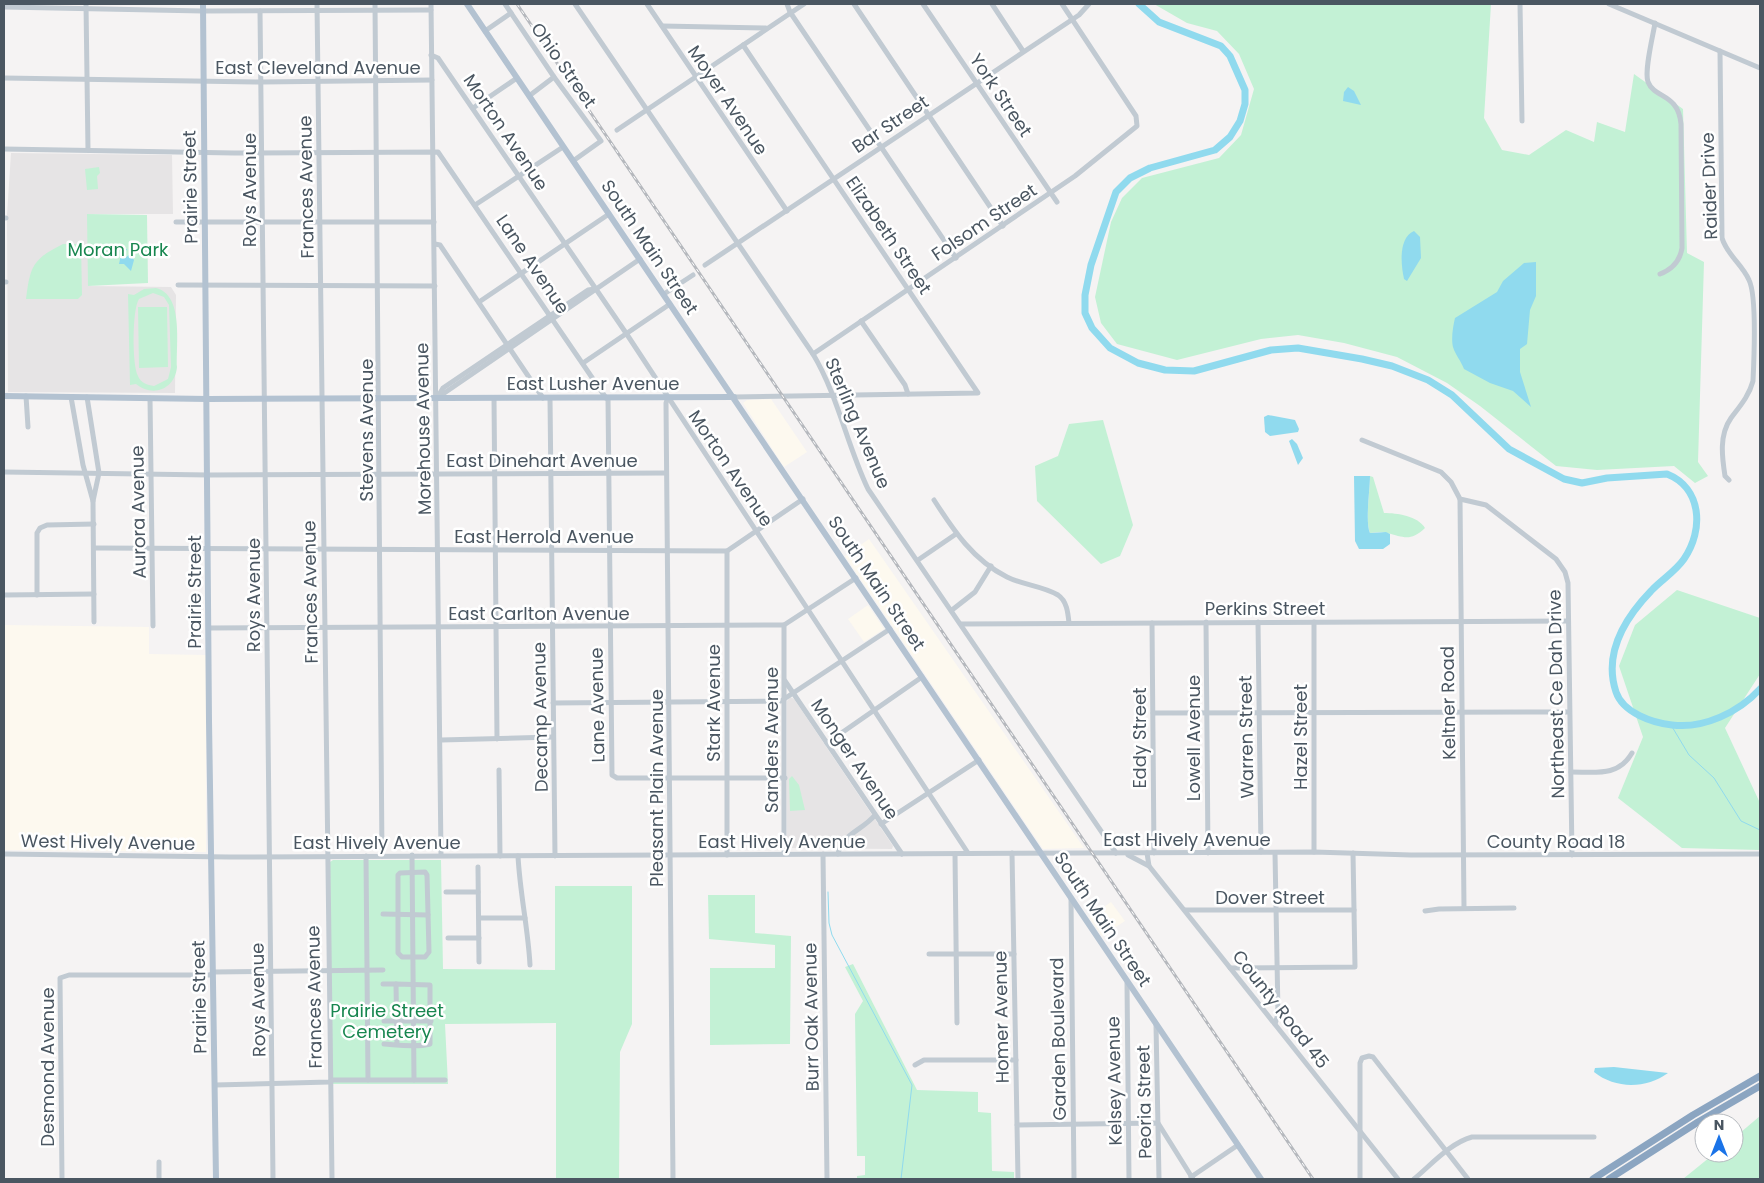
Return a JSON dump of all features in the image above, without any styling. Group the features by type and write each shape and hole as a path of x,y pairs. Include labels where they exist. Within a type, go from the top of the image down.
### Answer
{"highway":[{"path":"1592,1179 1693,1115 1760,1076"},
{"path":"1609,1179 1698,1122 1760,1086"}],"main road":[{"name":"Prairie Street","path":"203,4 208,399 208,628 216,1179"},
{"name":"South Main Street","path":"467,4 1261,1179"},
{"name":"East Lusher Avenue","path":"4,396 208,399 734,397"}],"street":[{"name":"Frances Avenue","path":"317,4 323,399 326,856 332,1179"},
{"name":"Stevens Avenue","path":"375,4 380,398 382,856"},
{"name":"Ohio Street","path":"505,4 554,77 601,141 573,161"},
{"name":"Sterling Avenue","path":"575,4 813,354 833,395 868,489 1116,853"},
{"name":"Moyer Avenue","path":"648,4 787,211"},
{"path":"654,4 654,13"},
{"path":"788,4 790,12 956,258"},
{"path":"617,130 804,4"},
{"path":"854,4 1004,226"},
{"name":"York Street","path":"923,4 1057,202"},
{"path":"992,4 1023,51"},
{"path":"1062,4 1072,19"},
{"name":"Bar Street","path":"705,265 1084,11 1089,4"},
{"path":"1520,4 1522,121"},
{"path":"1609,4 1760,68"},
{"path":"4,7 86,7 203,11 375,11 431,7"},
{"path":"86,7 88,150"},
{"name":"Morehouse Avenue","path":"431,7 436,286 441,855"},
{"name":"Roys Avenue","path":"260,11 274,1179"},
{"path":"485,31 511,14"},
{"name":"Folsom Street","path":"813,354 1004,226 1135,129 1138,123 1136,116 1072,19"},
{"path":"1655,23 1647,71 1648,81 1650,86 1672,101 1679,113 1681,124 1682,248 1678,262 1671,269 1660,274"},
{"path":"662,26 766,28"},
{"name":"Elizabeth Street","path":"743,45 978,393"},
{"name":"Raider Drive","path":"1720,51 1722,238 1728,252 1747,274 1752,289 1753,381 1750,392 1724,431 1723,461 1725,476 1729,480"},
{"name":"Morton Avenue","path":"431,55 438,58 626,333 841,661 930,792 968,854"},
{"path":"529,96 554,77"},
{"name":"East Cleveland Avenue","path":"4,78 262,82 432,80"},
{"path":"473,108 517,78"},
{"path":"475,204 563,147"},
{"path":"4,149 262,153 433,151"},
{"name":"Lane Avenue","path":"433,151 440,153 607,398 612,775 617,778 670,777"},
{"path":"479,302 609,214"},
{"path":"176,222 434,222"},
{"path":"435,244 440,245 546,398"},
{"path":"437,398 552,317 640,259"},
{"path":"664,294 693,275"},
{"path":"178,285 436,286"},
{"path":"583,363 670,304"},
{"path":"862,321 905,385 908,394"},
{"name":"East Lusher Avenue","path":"734,397 978,393"},
{"path":"26,396 28,427"},
{"path":"71,397 83,465 87,472 93,501 95,548 94,622"},
{"path":"87,397 99,473 93,501"},
{"name":"Pleasant Plain Avenue","path":"668,397 666,403 666,473 673,1179"},
{"name":"Aurora Avenue","path":"150,398 153,626"},
{"path":"494,398 497,739"},
{"name":"Decamp Avenue","path":"546,398 551,474 555,856"},
{"path":"1362,440 1441,472 1452,482 1460,499"},
{"name":"East Dinehart Avenue","path":"4,472 208,475 666,473"},
{"path":"727,551 803,499"},
{"name":"Northeast Ce Dah Drive","path":"1460,499 1486,505 1556,559 1568,583 1572,855"},
{"name":"Keltner Road","path":"1460,499 1464,908"},
{"path":"934,500 969,550 1008,577 1059,596 1068,610 1069,623"},
{"path":"36,594 37,534 40,528 47,525 94,524"},
{"path":"918,560 956,534"},
{"name":"East Herrold Avenue","path":"95,548 209,550 668,549 727,551"},
{"name":"Stark Avenue","path":"727,551 728,855"},
{"path":"952,610 975,592 990,566"},
{"path":"784,625 856,578"},
{"path":"4,595 94,594"},
{"name":"Perkins Street","path":"961,624 1568,621"},
{"name":"Lowell Avenue","path":"1206,622 1208,853"},
{"name":"Warren Street","path":"1258,622 1261,852"},
{"name":"Hazel Street","path":"1314,622 1314,852"},
{"name":"Eddy Street","path":"1152,623 1154,853"},
{"name":"East Carlton Avenue","path":"208,628 784,625"},
{"name":"Sanders Avenue","path":"784,625 784,854"},
{"path":"553,703 781,701 890,629"},
{"path":"827,743 875,712 922,677"},
{"name":"Monger Avenue","path":"785,680 902,854"},
{"path":"1153,713 1569,712"},
{"path":"440,740 553,737"},
{"path":"1571,772 1606,772 1617,770 1632,753"},
{"path":"881,824 979,760"},
{"path":"499,770 500,856"},
{"path":"670,777 785,778"},
{"path":"838,854 840,845 845,839 875,815"},
{"path":"1274,852 1278,1014 1275,1024"},
{"name":"Homer Avenue","path":"1012,853 1018,1179"},
{"path":"1124,853 1149,866"},
{"path":"1147,853 1149,866"},
{"path":"1230,968 1355,967 1353,853"},
{"name":"East Hively Avenue","path":"212,857 1353,853"},
{"name":"County Road 18","path":"1353,853 1464,855 1760,854"},
{"name":"West Hively Avenue","path":"4,854 212,857"},
{"name":"Burr Oak Avenue","path":"823,854 826,1179"},
{"path":"954,854 957,1023"},
{"path":"412,855 414,1080"},
{"path":"366,856 368,1080"},
{"path":"518,856 519,886 529,938 530,965"},
{"name":"County Road 45","path":"1149,866 1398,1179"},
{"path":"478,867 479,962"},
{"path":"425,872 428,875 429,952 425,957 402,957 398,953 398,875 400,873 412,873 425,872"},
{"path":"446,892 478,892"},
{"name":"Garden Boulevard","path":"1071,898 1074,1179"},
{"path":"1425,911 1464,908 1514,908"},
{"name":"Dover Street","path":"1185,910 1354,910"},
{"path":"383,914 428,915"},
{"path":"479,918 525,918"},
{"path":"448,938 479,938"},
{"path":"929,954 1014,954"},
{"name":"Desmond Avenue","path":"62,1179 60,978 69,975 210,975 214,972 383,970"},
{"name":"Kelsey Avenue","path":"1127,983 1129,1179"},
{"path":"383,984 430,985 431,1021 430,1044 384,1044"},
{"path":"396,984 397,1045"},
{"path":"384,1022 431,1021"},
{"name":"Peoria Street","path":"1156,1024 1159,1179"},
{"path":"1360,1179 1359,1084 1362,1058 1369,1056 1372,1057 1468,1179"},
{"path":"915,1065 924,1060 1016,1060"},
{"path":"215,1085 329,1082 333,1080 445,1080"},
{"path":"1017,1125 1158,1123 1192,1178 1238,1145"},
{"path":"1414,1179 1447,1152 1472,1138 1594,1137"},
{"path":"159,1162 159,1179"}],"shaded area":[{"path":"11,153 172,155 173,214 88,214 88,286 171,287 176,295 175,393 8,392 7,215"},
{"path":"771,399 807,452 784,467 743,403 747,400"},
{"path":"869,539 1084,848 1043,849 845,556"},
{"path":"868,605 884,629 864,642 848,619"},
{"path":"4,625 149,627 149,654 206,655 206,852 4,850"},
{"path":"790,697 794,699 893,846 892,849 787,848 787,701"},
{"path":"1111,902 1125,921 1102,936 1089,917"}],"green space":[{"path":"1154,4 1491,4 1484,118 1502,150 1529,155 1566,130 1594,142 1597,122 1625,132 1634,74 1683,109 1687,253 1704,262 1698,462 1708,476 1695,483 1674,466 1597,470 1556,466 1480,406 1447,383 1397,357 1344,343 1298,335 1261,339 1177,360 1117,344 1101,323 1095,297 1111,222 1122,198 1142,178 1219,158 1241,135 1254,89 1239,54 1217,31 1187,23"},
{"path":"99,167 100,173 97,176 98,189 87,190 85,169"},
{"name":"Moran Park","path":"87,214 147,215 148,283 88,286"},
{"path":"63,244 81,244 82,295 78,299 26,299 29,279 39,259"},
{"path":"156,288 165,292 175,310 177,322 177,367 175,375 168,386 156,391 136,384 130,385 128,294 134,295 144,289","holes":["153,293 164,297 169,305 171,367 168,379 154,386 143,382 136,370 134,350 135,314 139,299"]},
{"path":"138,307 167,307 168,367 139,368"},
{"path":"1103,420 1133,525 1120,556 1101,564 1037,501 1035,466 1058,456 1069,424"},
{"path":"1370,476 1373,477 1384,513 1412,518 1425,528 1411,537 1383,532 1370,533 1368,514"},
{"path":"1677,590 1760,618 1760,674 1725,728 1760,803 1760,850 1682,848 1618,798 1643,737 1619,666 1635,625"},
{"path":"792,776 799,785 805,810 790,811 789,779"},
{"name":"Prairie Street Cemetery","path":"333,860 441,860 443,969 555,970 555,886 632,886 632,1024 620,1052 619,1179 556,1179 556,1023 445,1024 448,1084 331,1084 330,862"},
{"path":"708,895 755,895 755,933 791,936 790,1044 710,1045 710,968 775,968 775,945 709,939"},
{"path":"853,964 917,1090 978,1092 978,1112 991,1113 992,1171 1014,1172 1014,1179 857,1179 857,1176 865,1175 865,1156 857,1156 855,1014 863,1001 845,967"},
{"path":"1760,1116 1760,1179 1683,1179 1703,1163 1744,1163 1744,1130"}],"water":[{"path":"1348,87 1354,91 1361,105 1343,101 1344,92"},
{"path":"1414,231 1420,237 1421,258 1407,281 1404,279 1402,252 1405,239"},
{"path":"122,249 127,249 125,258 130,254 134,260 131,271 124,264 119,264"},
{"path":"1536,262 1536,296 1530,310 1527,344 1520,349 1520,372 1531,407 1513,391 1490,383 1464,369 1454,350 1452,336 1455,318 1497,292 1503,281 1524,263"},
{"path":"1268,415 1295,420 1299,429 1298,432 1270,436 1265,432 1264,417"},
{"path":"1292,439 1297,444 1303,458 1298,465 1289,441"},
{"path":"1354,476 1370,476 1369,528 1370,533 1386,532 1390,534 1390,544 1383,549 1359,549 1355,541"},
{"path":"1614,1067 1668,1073 1650,1082 1631,1085 1611,1082 1594,1072 1595,1068"}],"waterway":[{"path":"1139,4 1159,22 1221,46 1230,56 1245,90 1245,104 1240,121 1230,137 1215,150 1150,168 1130,178 1116,192 1091,265 1085,295 1085,313 1092,328 1110,348 1138,363 1165,370 1194,371 1271,350 1298,348 1362,359 1392,366 1428,380 1452,395 1509,449 1564,479 1582,483 1607,478 1667,474 1679,480 1693,499 1697,523 1695,535 1684,559 1641,601 1625,625 1619,637 1612,664 1616,692 1625,706 1640,716 1664,724 1684,726 1708,721 1731,712 1760,689"},
{"path":"1671,725 1689,755 1714,778 1741,821 1760,830"},
{"path":"828,892 829,923 832,935 912,1085 901,1179"}],"railway":[{"path":"517,4 1313,1179"}]}
